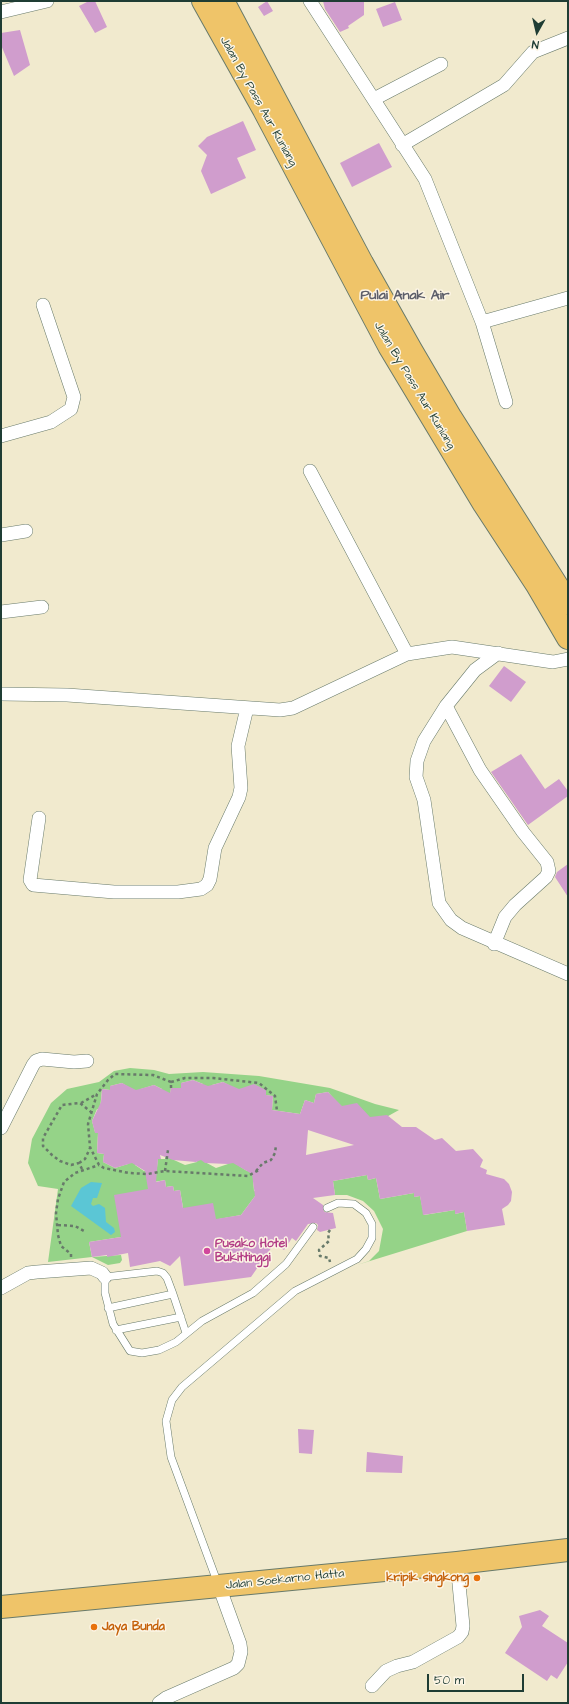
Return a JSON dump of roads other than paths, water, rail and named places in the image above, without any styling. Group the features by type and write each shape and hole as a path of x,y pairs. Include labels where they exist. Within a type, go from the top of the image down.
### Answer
{"highway":[{"name":"Jalan By Pass Aur Kuniang","path":"203,1 234,41"},
{"name":"Jalan By Pass Aur Kuniang","path":"223,1 234,41 264,110 389,346 473,467 493,500 537,585 568,638"},
{"name":"Jalan By Pass Aur Kuniang","path":"493,500 568,603"},
{"name":"Jalan Soekarno Hatta","path":"1,1607 457,1563 568,1550"}],"street":[{"path":"1,12 46,1"},
{"path":"310,1 424,178 482,322 506,402"},
{"path":"402,145 504,85 533,52 568,38"},
{"path":"374,99 441,64"},
{"path":"482,322 568,298"},
{"path":"1,436 51,422 71,409 74,397 43,305"},
{"path":"310,471 407,654"},
{"path":"1,535 26,531"},
{"path":"1,612 42,607"},
{"path":"1,694 67,696 264,710 293,708 407,654 452,647 553,662 568,659"},
{"path":"498,653 475,670 446,706 424,740 417,762 416,777 424,800 439,902 451,920 462,928 494,944 568,974"},
{"path":"446,706 480,770 523,832 547,862 549,871 546,877 515,905 505,917 494,944"},
{"path":"39,818 30,880 33,885 114,892 178,892 202,889 207,885 210,879 215,848 239,797 241,788 238,746 247,708"},
{"path":"1,1128 36,1061 42,1059 74,1062 87,1061"},
{"path":"1,1288 28,1273 91,1268 102,1273 105,1277"},
{"path":"372,1686 386,1671 397,1666 413,1662 458,1637 462,1632 463,1626 457,1563"},
{"path":"159,1703 166,1698 234,1668 238,1664 241,1652 240,1644 219,1586"}],"lane":[{"path":"219,1586 171,1457 166,1421 172,1400 182,1387 295,1291 357,1259 366,1249 372,1238 372,1224 366,1213 354,1204 338,1203 326,1208"},
{"path":"186,1333 167,1278 163,1273 157,1271 105,1277 105,1293 112,1324 130,1351 142,1353 159,1350 176,1342 202,1321 253,1293 286,1264 313,1227"},
{"path":"108,1308 173,1294"},
{"path":"116,1330 181,1318"}],"water":[{"path":"91,1182 102,1183 97,1198 93,1198 91,1204 93,1206 99,1204 105,1208 106,1222 114,1228 115,1232 111,1235 71,1206 81,1188"}],"place":[{"name":"Pusako Hotel Bukittinggi","path":"207,1251"},
{"name":"kripik singkong","path":"477,1578"},
{"name":"Jaya Bunda","path":"94,1627"}],"district":[{"name":"Pulai Anak Air","path":"405,296"}]}
